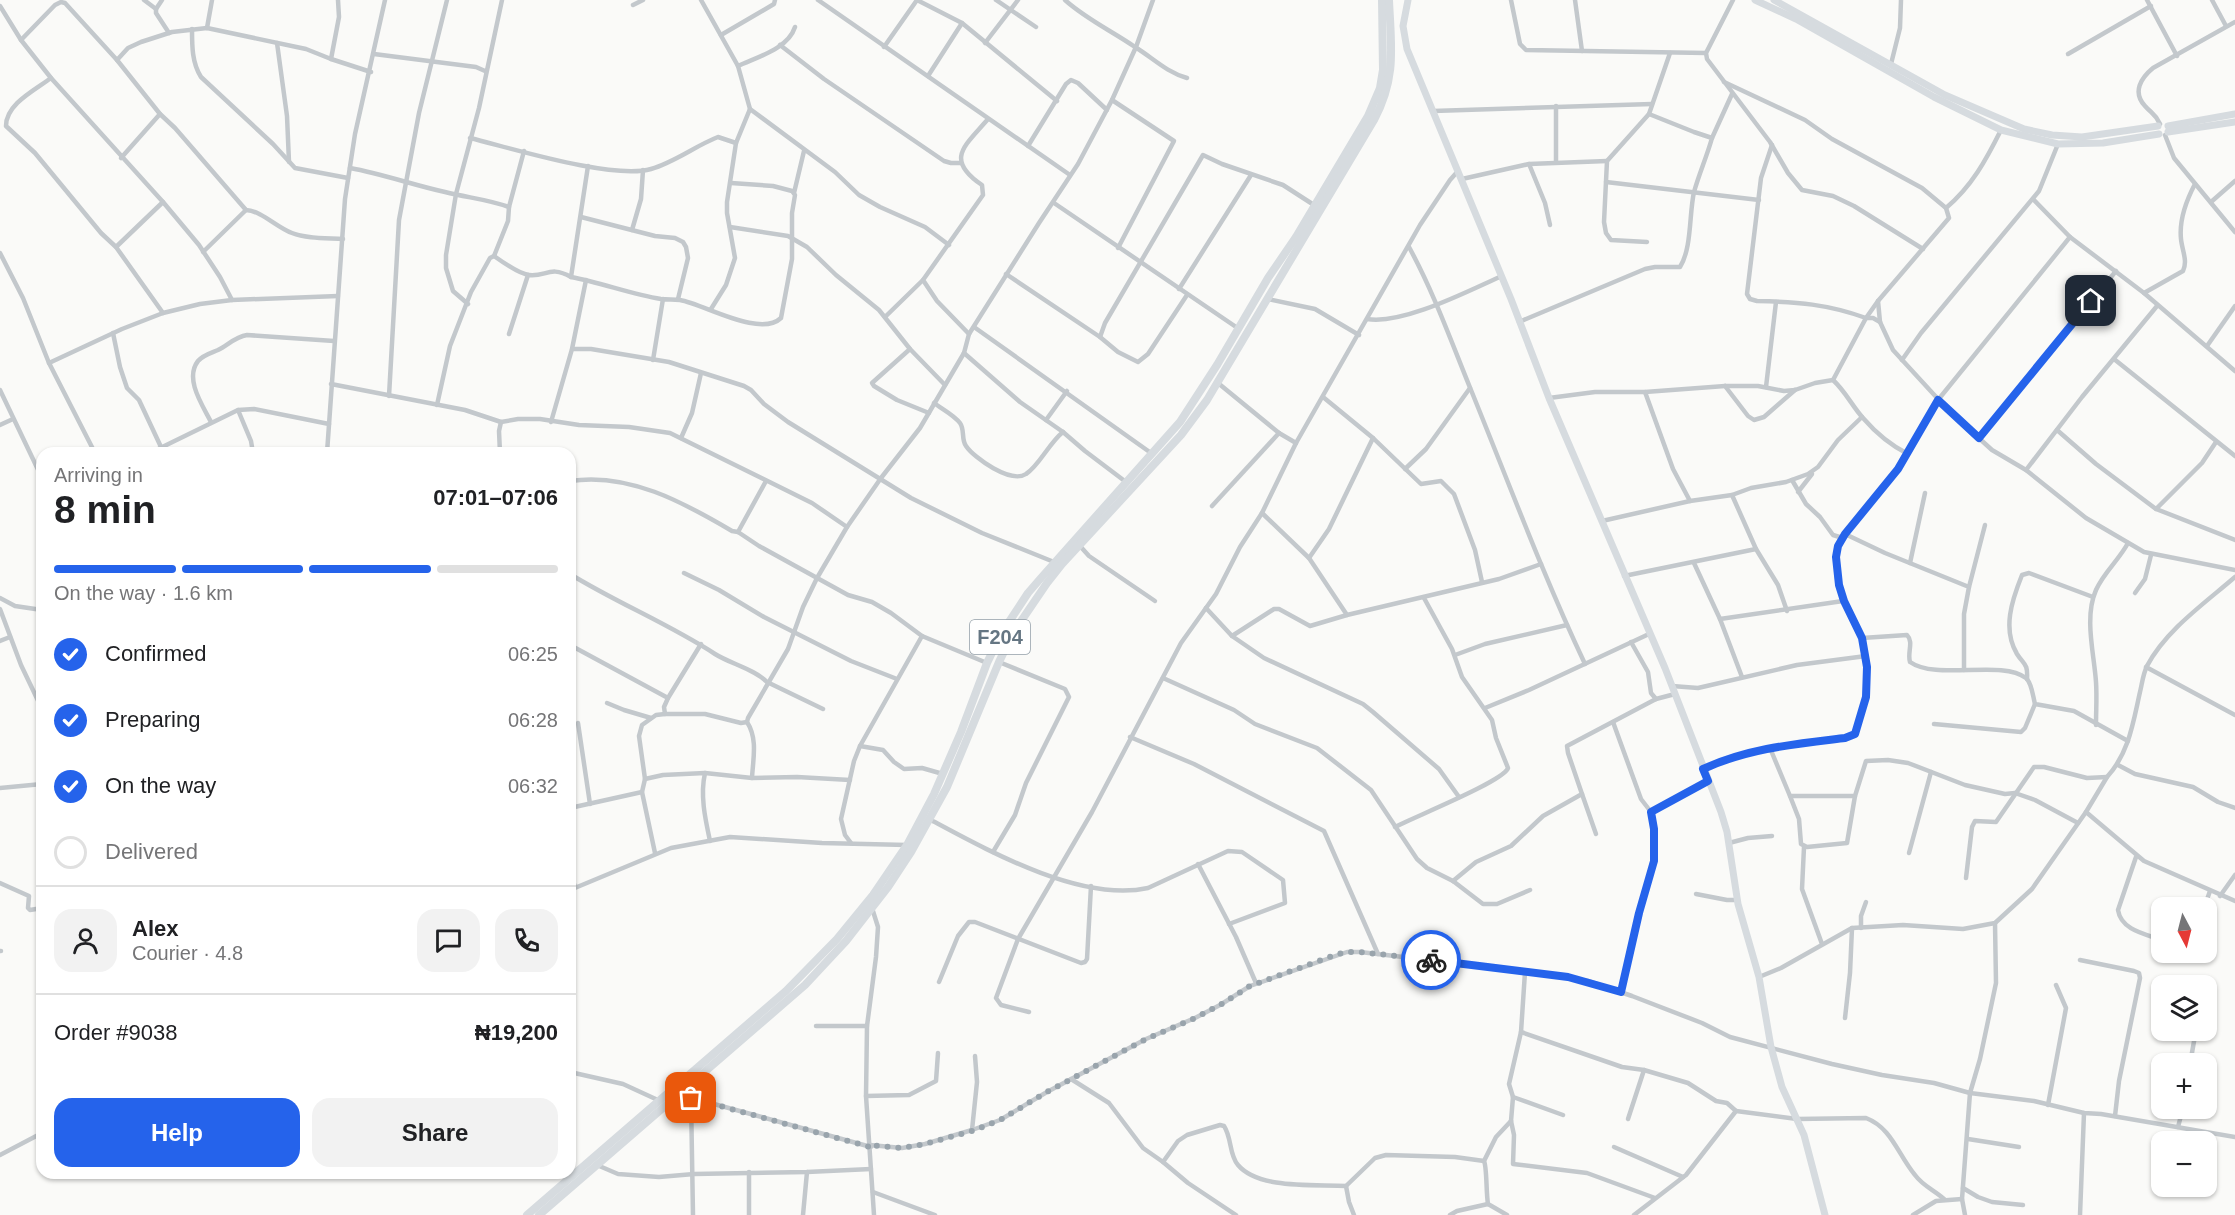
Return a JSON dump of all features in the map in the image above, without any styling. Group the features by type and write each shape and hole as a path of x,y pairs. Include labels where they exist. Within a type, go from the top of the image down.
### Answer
{"main road":[{"name":"F204","path":"576,1174 805,974 873,895 907,845 943,774 987,663 1001,634 1028,593 1054,562 1180,422 1239,329 1268,278 1296,237 1368,116 1380,88 1383,61 1382,0"},
{"name":"F204","path":"539,1215 805,985 846,941 872,908 911,852 929,819 950,778 1013,633 1047,583 1181,435 1218,383 1366,133 1383,100 1392,69 1389,0"},
{"name":"F204","path":"528,1215 570,1179"}],"street":[{"path":"144,0 156,9 169,33"},
{"path":"156,9 162,0"},
{"path":"207,28 212,0"},
{"path":"331,59 339,17 338,0"},
{"path":"327,447 348,178 355,134 385,0"},
{"path":"389,396 399,220 405,182 447,0"},
{"path":"468,304 453,291 446,268 446,255 456,194 479,108 485,71 502,0"},
{"path":"633,5 643,0"},
{"path":"701,0 738,66 750,110 835,172 860,195 880,207 925,227 949,245"},
{"path":"721,35 774,4 775,0"},
{"path":"818,0 1070,175"},
{"path":"884,47 917,0 962,23 1057,101"},
{"path":"996,0 1036,27"},
{"path":"985,43 1018,0"},
{"path":"1065,0 1105,30 1136,47 1163,68 1175,75 1187,78"},
{"path":"747,722 767,682 788,649 817,578 847,527 880,478 929,413 964,353 969,334 1078,164 1112,100 1136,47 1153,0"},
{"path":"1408,0 1403,26 1404,36 1549,398 1673,690 1721,812 1729,843 1738,900 1760,977 1771,1047 1782,1087 1797,1119 1810,1156 1824,1215"},
{"path":"1511,0 1521,48 1526,50 1706,53"},
{"path":"1575,0 1582,51"},
{"path":"1733,0 1706,53 1707,59 1772,146 1788,173 1802,190 1833,196 1854,206 1923,249"},
{"path":"1755,0 1796,19 1934,97 2001,130 2058,144 2103,143 2235,114"},
{"path":"1774,0 1789,4 1963,104 2030,131 2082,137 2235,122"},
{"path":"1891,63 1900,28 1901,0"},
{"path":"2147,0 2177,56"},
{"path":"2212,0 2226,26"},
{"path":"21,40 55,5 61,2 68,5 117,60 160,114 175,128 246,210"},
{"path":"0,6 21,40 51,78 163,202 203,252 232,300"},
{"path":"2068,54 2151,6"},
{"path":"2235,22 2153,68 2140,83 2139,94 2145,106 2156,114 2174,158 2235,232"},
{"path":"928,76 962,23"},
{"path":"738,66 774,50 789,37 795,27"},
{"path":"117,60 128,48 141,42 169,33 207,28 306,49 370,72"},
{"path":"192,29 194,62 201,77 266,137 295,168 348,178"},
{"path":"277,43 287,116 289,162"},
{"path":"780,45 824,79 944,161 961,163"},
{"path":"1647,242 1611,240 1606,233 1604,202 1607,161 1649,114 1670,53"},
{"path":"374,54 476,67 485,71"},
{"path":"51,78 14,106 6,117 6,126 35,153 101,233 116,247 163,313"},
{"path":"1028,147 1066,84 1071,80 1078,83 1107,110"},
{"path":"1724,82 1805,120 1832,139 1922,188 1946,208 1949,218 1878,301 1866,318 1833,381"},
{"path":"1519,322 1645,269 1680,267 1684,256 1694,192 1707,159 1712,138 1732,94"},
{"path":"1112,100 1174,141 1118,248"},
{"path":"1433,111 1652,104"},
{"path":"1556,106 1556,162"},
{"path":"711,309 726,285 735,258 727,213 736,143 750,110"},
{"path":"121,158 160,114"},
{"path":"1649,114 1683,129 1712,138"},
{"path":"885,317 923,280 983,195 982,185 965,172 961,163 965,146 988,119"},
{"path":"1946,208 1960,196 1979,172 2001,130"},
{"path":"470,138 588,166 623,171 644,170 676,159 699,144 718,137 736,143"},
{"path":"1902,360 1921,333 2033,199 2043,182 2058,144"},
{"path":"1772,146 1761,178 1747,294 1750,299 1807,302 1873,318 1880,322"},
{"path":"494,256 528,275 548,271 562,272 571,277 663,299 678,299 739,321 768,324 776,322 781,318 788,283 794,238 792,222 794,193 804,150"},
{"path":"437,405 450,346 483,267 494,256 504,233 524,151"},
{"path":"1100,337 1105,323 1203,155 1282,185 1314,205"},
{"path":"1462,179 1529,164 1607,161"},
{"path":"1529,164 1545,203 1551,225"},
{"path":"571,277 588,166"},
{"path":"350,168 485,199 509,207"},
{"path":"632,230 641,199 644,170"},
{"path":"1029,1012 1001,1005 996,998 1018,939 1181,643 1216,594 1240,547 1262,513 1296,443 1426,216 1449,180 1458,171"},
{"path":"1179,289 1251,174"},
{"path":"1606,182 1759,200"},
{"path":"2211,202 2235,182"},
{"path":"731,183 773,186 794,193"},
{"path":"2144,293 2183,271 2186,265 2181,237 2182,219 2195,184"},
{"path":"2033,199 2070,237 2144,293 2235,371"},
{"path":"116,247 163,202"},
{"path":"1054,203 1239,329"},
{"path":"203,252 246,210 252,210 298,235 343,239"},
{"path":"581,217 675,238 686,247 688,258 678,299"},
{"path":"730,227 794,238 885,317 910,349 945,385"},
{"path":"1703,769 1728,758 1770,748 1845,738 1855,734 1866,697 1868,679 1862,638 1839,585 1836,557 1844,536 1892,479 1938,400 2070,237"},
{"path":"1409,246 1437,304 1541,564 1586,664"},
{"path":"0,253 23,298 49,363 92,447"},
{"path":"1979,438 2116,271"},
{"path":"1006,274 1100,337 1118,352 1138,362 1148,354 1187,295"},
{"path":"509,334 528,275"},
{"path":"1367,320 1388,320 1437,304 1502,276"},
{"path":"551,422 572,349 586,280"},
{"path":"923,280 938,301 969,334"},
{"path":"49,363 112,333 163,313 232,300 338,296"},
{"path":"652,360 663,299"},
{"path":"1268,299 1315,309 1359,335"},
{"path":"1878,301 1880,322 1893,350 1938,400 1992,450 2026,470 2086,518 2151,555 2235,570"},
{"path":"1766,387 1776,302"},
{"path":"2026,470 2157,306"},
{"path":"2207,346 2235,306"},
{"path":"974,327 1151,453"},
{"path":"112,333 127,388 139,400 161,447 238,410 254,409 329,424"},
{"path":"212,422 197,394 194,383 195,367 203,356 240,336 247,335 334,341"},
{"path":"572,349 669,362 751,390 764,404 788,422 911,498 944,516 1054,562"},
{"path":"910,349 872,382 874,386 897,400 929,413"},
{"path":"964,353 1020,402 1064,432 1084,451 1126,482"},
{"path":"2114,359 2235,456"},
{"path":"681,438 692,413 701,372"},
{"path":"1549,398 1595,392 1645,392 1725,386 1795,390 1825,381 1833,381 1849,397 1862,417 1890,444 1908,454"},
{"path":"1218,383 1279,433 1296,443"},
{"path":"332,384 465,410 501,422 540,419 551,422 670,433 812,503 847,527"},
{"path":"1725,386 1748,416 1754,420 1764,417 1795,390"},
{"path":"1405,469 1430,444 1470,388"},
{"path":"0,390 36,466"},
{"path":"1046,420 1067,391"},
{"path":"1645,392 1673,468 1690,501"},
{"path":"1323,397 1423,485 1441,481 1452,491 1475,550 1482,582"},
{"path":"934,404 959,422 964,433 965,445 1003,475 1015,477 1025,474 1064,432"},
{"path":"238,410 252,447"},
{"path":"1798,492 1839,440 1862,417"},
{"path":"0,425 13,419"},
{"path":"500,447 501,422"},
{"path":"2056,430 2096,464 2156,509 2235,540"},
{"path":"1212,506 1279,433"},
{"path":"1309,558 1329,529 1372,438"},
{"path":"2156,509 2202,463 2216,442"},
{"path":"1602,522 1792,480 1818,467"},
{"path":"576,481 595,479 630,484 689,507 732,531 738,532 848,595 872,602 891,612 922,636 987,663"},
{"path":"1792,480 1806,504 1821,517 1833,535 1844,536 1969,587"},
{"path":"738,532 766,481"},
{"path":"1911,563 1925,493"},
{"path":"1732,495 1755,549 1779,585 1787,611"},
{"path":"1262,513 1309,558 1347,615"},
{"path":"1964,670 1964,614 1985,525"},
{"path":"2096,725 2096,685 2090,622 2093,597 2105,574 2118,560 2127,543"},
{"path":"1080,546 1089,556 1155,601"},
{"path":"1624,576 1755,549"},
{"path":"2135,593 2145,579 2151,555"},
{"path":"1694,563 1720,619 1742,677"},
{"path":"1232,636 1277,609 1307,626 1499,579 1541,564"},
{"path":"684,573 851,661 897,679"},
{"path":"1934,724 2021,732 2025,728 2035,704 2027,679 2027,666 2017,654 2011,637 2011,603 2022,575 2029,573 2093,597"},
{"path":"576,577 701,644 735,665 823,709"},
{"path":"1760,977 1781,968 1852,928 1916,926 1963,929 1995,923 2032,889 2086,812 2107,777 2118,765 2128,741 2146,667 2174,632 2235,577"},
{"path":"0,598 15,606 36,609"},
{"path":"1395,827 1490,783 1508,771 1492,720 1462,677 1455,655 1424,598"},
{"path":"1720,619 1844,601"},
{"path":"1206,608 1232,636 1264,658 1363,704 1439,769 1459,797"},
{"path":"0,609 36,696"},
{"path":"1455,655 1485,644 1567,625"},
{"path":"1485,708 1649,634"},
{"path":"1862,638 1907,635 1911,642 1909,657 1914,665 1947,671 2010,672 2027,679"},
{"path":"851,843 845,835 841,819 860,746 922,636"},
{"path":"0,641 10,637"},
{"path":"1631,642 1648,672 1651,693 1656,699"},
{"path":"665,714 664,707 668,698 701,644"},
{"path":"576,649 668,698"},
{"path":"1596,834 1568,753 1568,746 1673,690 1698,688 1797,665 1866,656"},
{"path":"993,852 1015,815 1026,783 1069,697 1065,689 999,662"},
{"path":"2146,667 2235,714"},
{"path":"1163,678 1225,706 1255,724 1317,748 1371,790 1417,859 1427,868 1453,881 1477,900 1488,905 1508,900 1530,890"},
{"path":"607,703 651,718"},
{"path":"2035,704 2074,711 2128,741"},
{"path":"655,854 642,792 645,779 639,736 642,725 651,718 665,714 705,714 741,723 747,722"},
{"path":"747,722 753,735 754,745 752,777"},
{"path":"1613,722 1641,799 1651,812 1655,840 1654,861 1639,913 1621,992"},
{"path":"578,723 590,804"},
{"path":"1130,737 1194,764 1324,831 1378,954"},
{"path":"860,746 883,750 904,769 922,768 943,774"},
{"path":"1770,748 1799,819 1801,844 1804,847 1802,889 1822,944"},
{"path":"1804,847 1847,843 1855,796 1866,761 1869,759 1908,763 1965,785 2005,794 2015,793 2035,800 2078,823"},
{"path":"2118,765 2135,774 2193,788 2218,802 2235,808"},
{"path":"1966,878 1972,827 1978,820 1996,822 2030,771 2037,766 2087,778 2107,777"},
{"path":"1909,853 1932,772"},
{"path":"645,779 663,775 705,773 850,780"},
{"path":"705,773 702,797 710,840"},
{"path":"1651,812 1708,781"},
{"path":"0,788 36,785"},
{"path":"576,807 642,792"},
{"path":"1453,881 1476,862 1512,846 1543,816 1582,794"},
{"path":"1790,796 1855,796"},
{"path":"2086,812 2136,857 2235,901"},
{"path":"929,819 993,852 1053,879 1115,890 1136,891 1158,884 1228,850 1237,850 1283,880 1285,903 1228,924"},
{"path":"1729,843 1748,838 1772,836"},
{"path":"576,888 671,848 730,837 812,843 907,845"},
{"path":"2136,857 2118,910 2119,917 2123,924 2151,935"},
{"path":"1198,864 1256,983"},
{"path":"2220,896 2235,875"},
{"path":"0,883 29,896 28,908 36,909"},
{"path":"939,982 958,936 969,922 975,922 1082,963 1085,962 1091,886"},
{"path":"2208,897 2210,891"},
{"path":"1696,894 1738,900"},
{"path":"1861,928 1861,916 1866,902"},
{"path":"872,908 878,927 867,1026 866,1096 874,1215"},
{"path":"1965,1215 1962,1199 1970,1093 1980,1059 1996,983 1995,923"},
{"path":"1845,1018 1852,928"},
{"path":"677,1096 870,1146 902,1148 935,1142 1000,1120 1071,1079 1161,1032 1195,1018 1256,983 1347,952 1588,981 1702,1023 1730,1037 1832,1064 1934,1083 1970,1093 2235,1137"},
{"path":"2080,960 2139,973 2140,978 2119,1081 2115,1116"},
{"path":"1525,972 1521,1032 1509,1084 1513,1097 1511,1121 1514,1135 1513,1164 1587,1173 1655,1198"},
{"path":"2048,1105 2066,1008 2056,985"},
{"path":"816,1026 867,1026"},
{"path":"1521,1032 1622,1067 1688,1083 1716,1101 1727,1103 1736,1111 1797,1119 1866,1118 1874,1121 1893,1140 1915,1176 1928,1189 1944,1199"},
{"path":"866,1096 909,1095 936,1081 938,1053"},
{"path":"972,1131 977,1082 975,1056"},
{"path":"1628,1119 1644,1071"},
{"path":"576,1073 623,1084 660,1101"},
{"path":"1071,1079 1109,1103 1143,1148 1188,1183 1236,1215"},
{"path":"1513,1097 1563,1115"},
{"path":"691,1098 693,1215"},
{"path":"1634,1215 1683,1177 1736,1111"},
{"path":"2080,1215 2084,1113"},
{"path":"2178,1127 2180,1119"},
{"path":"1488,1204 1484,1161 1496,1137 1511,1121"},
{"path":"1163,1162 1178,1141 1187,1135 1220,1125 1228,1131 1235,1160 1239,1166 1250,1174 1273,1182 1346,1186 1375,1158 1386,1155 1455,1157 1484,1161"},
{"path":"0,1155 36,1136"},
{"path":"1968,1138 2019,1147"},
{"path":"1614,1147 1683,1177"},
{"path":"597,1165 618,1174 659,1177 749,1172 807,1173 871,1168"},
{"path":"749,1172 749,1215"},
{"path":"803,1215 807,1173"},
{"path":"1346,1186 1354,1215"},
{"path":"1963,1188 1992,1202 2023,1205"},
{"path":"873,1192 934,1215"},
{"path":"1913,1215 1936,1201 1962,1199"},
{"path":"1450,1215 1467,1208 1488,1204 1507,1215"},
{"path":"1222,1215 1227,1209"}],"way so far":[{"path":"691,1098 870,1147 870,1145 902,1148 925,1144 972,1131 1000,1120 1146,1039 1195,1018 1250,986 1282,974 1347,952 1431,960"}],"route":[{"path":"1431,960 1568,977 1621,992 1639,913 1654,861 1654,829 1651,812 1708,781 1703,769 1728,758 1770,748 1845,738 1855,734 1866,697 1867,667 1862,638 1839,585 1836,557 1838,546 1892,479 1938,400 1979,438 2091,301"}]}
